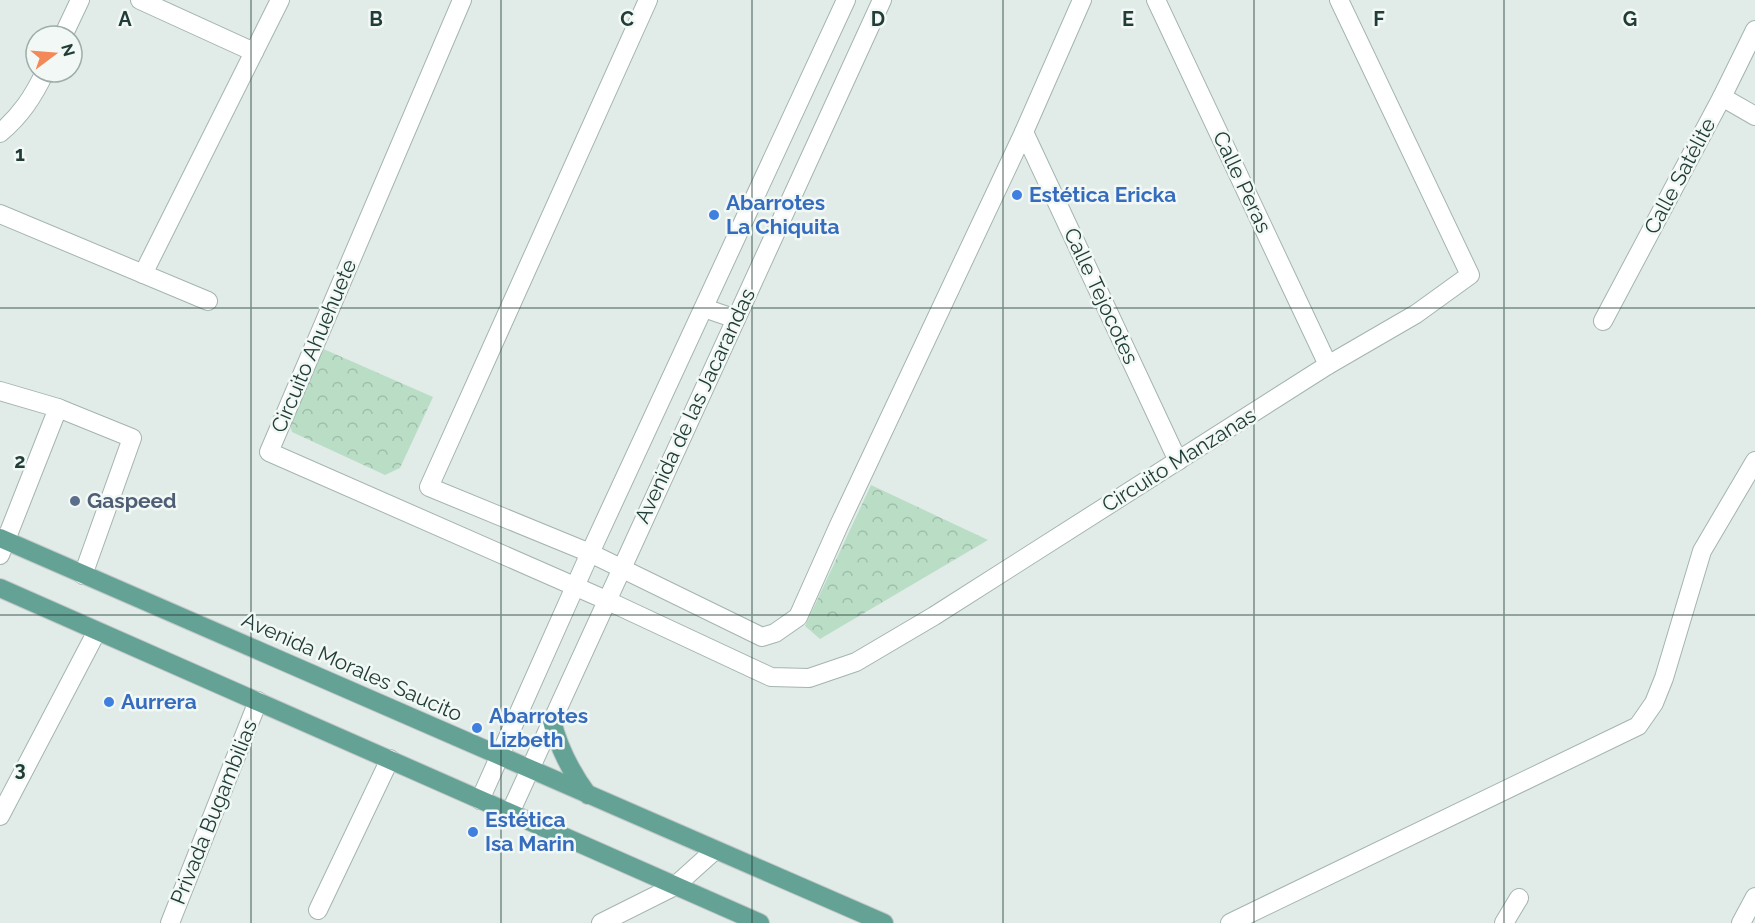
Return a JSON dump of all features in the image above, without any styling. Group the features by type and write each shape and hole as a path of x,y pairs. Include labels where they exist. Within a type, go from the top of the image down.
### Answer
{"main road":[{"name":"Avenida Morales Saucito","path":"2,544 83,575 884,923"},
{"path":"0,588 760,923"},
{"path":"552,721 565,760 576,779 590,796"}],"street":[{"path":"69,24 80,0"},
{"path":"140,0 254,52"},
{"path":"143,274 280,0"},
{"name":"Circuito Ahuehuete","path":"462,0 269,452 606,600"},
{"path":"648,0 429,487 590,553 762,637 776,633 798,617 838,525 1024,132 1082,0"},
{"name":"Avenida de las Jacarandas","path":"480,800 590,553 846,0"},
{"name":"Avenida de las Jacarandas","path":"510,813 882,0"},
{"name":"Calle Peras","path":"1156,0 1328,365"},
{"name":"Circuito Manzanas","path":"606,600 771,676 809,678 856,662 934,616 1328,365 1416,314 1470,275 1339,0"},
{"name":"Calle Satélite","path":"1603,321 1755,30"},
{"path":"815,68 844,81"},
{"path":"0,133 16,120 32,99 39,84"},
{"path":"1722,97 1755,116"},
{"name":"Calle Tejocotes","path":"1024,132 1178,461"},
{"path":"0,214 208,301"},
{"path":"704,308 736,319"},
{"path":"0,391 58,408 132,438 83,575"},
{"path":"2,544 58,408"},
{"path":"1230,923 1638,726 1654,703 1664,678 1702,551 1755,461"},
{"path":"0,816 97,630"},
{"name":"Privada Bugambilias","path":"170,923 258,701"},
{"path":"318,910 390,759"},
{"path":"601,923 675,886 715,850"},
{"path":"1741,923 1755,897"},
{"path":"1504,923 1519,898"}],"green space":[{"path":"319,347 433,397 400,468 385,475 292,432 287,415"},
{"path":"871,485 988,540 820,639 805,626"}],"place":[{"name":"Estética Ericka","path":"1017,195"},
{"name":"Abarrotes La Chiquita","path":"714,215"},
{"name":"Gaspeed","path":"75,501"},
{"name":"Aurrera","path":"109,702"},
{"name":"Abarrotes Lizbeth","path":"477,728"},
{"name":"Estética Isa Marin","path":"473,832"}]}
